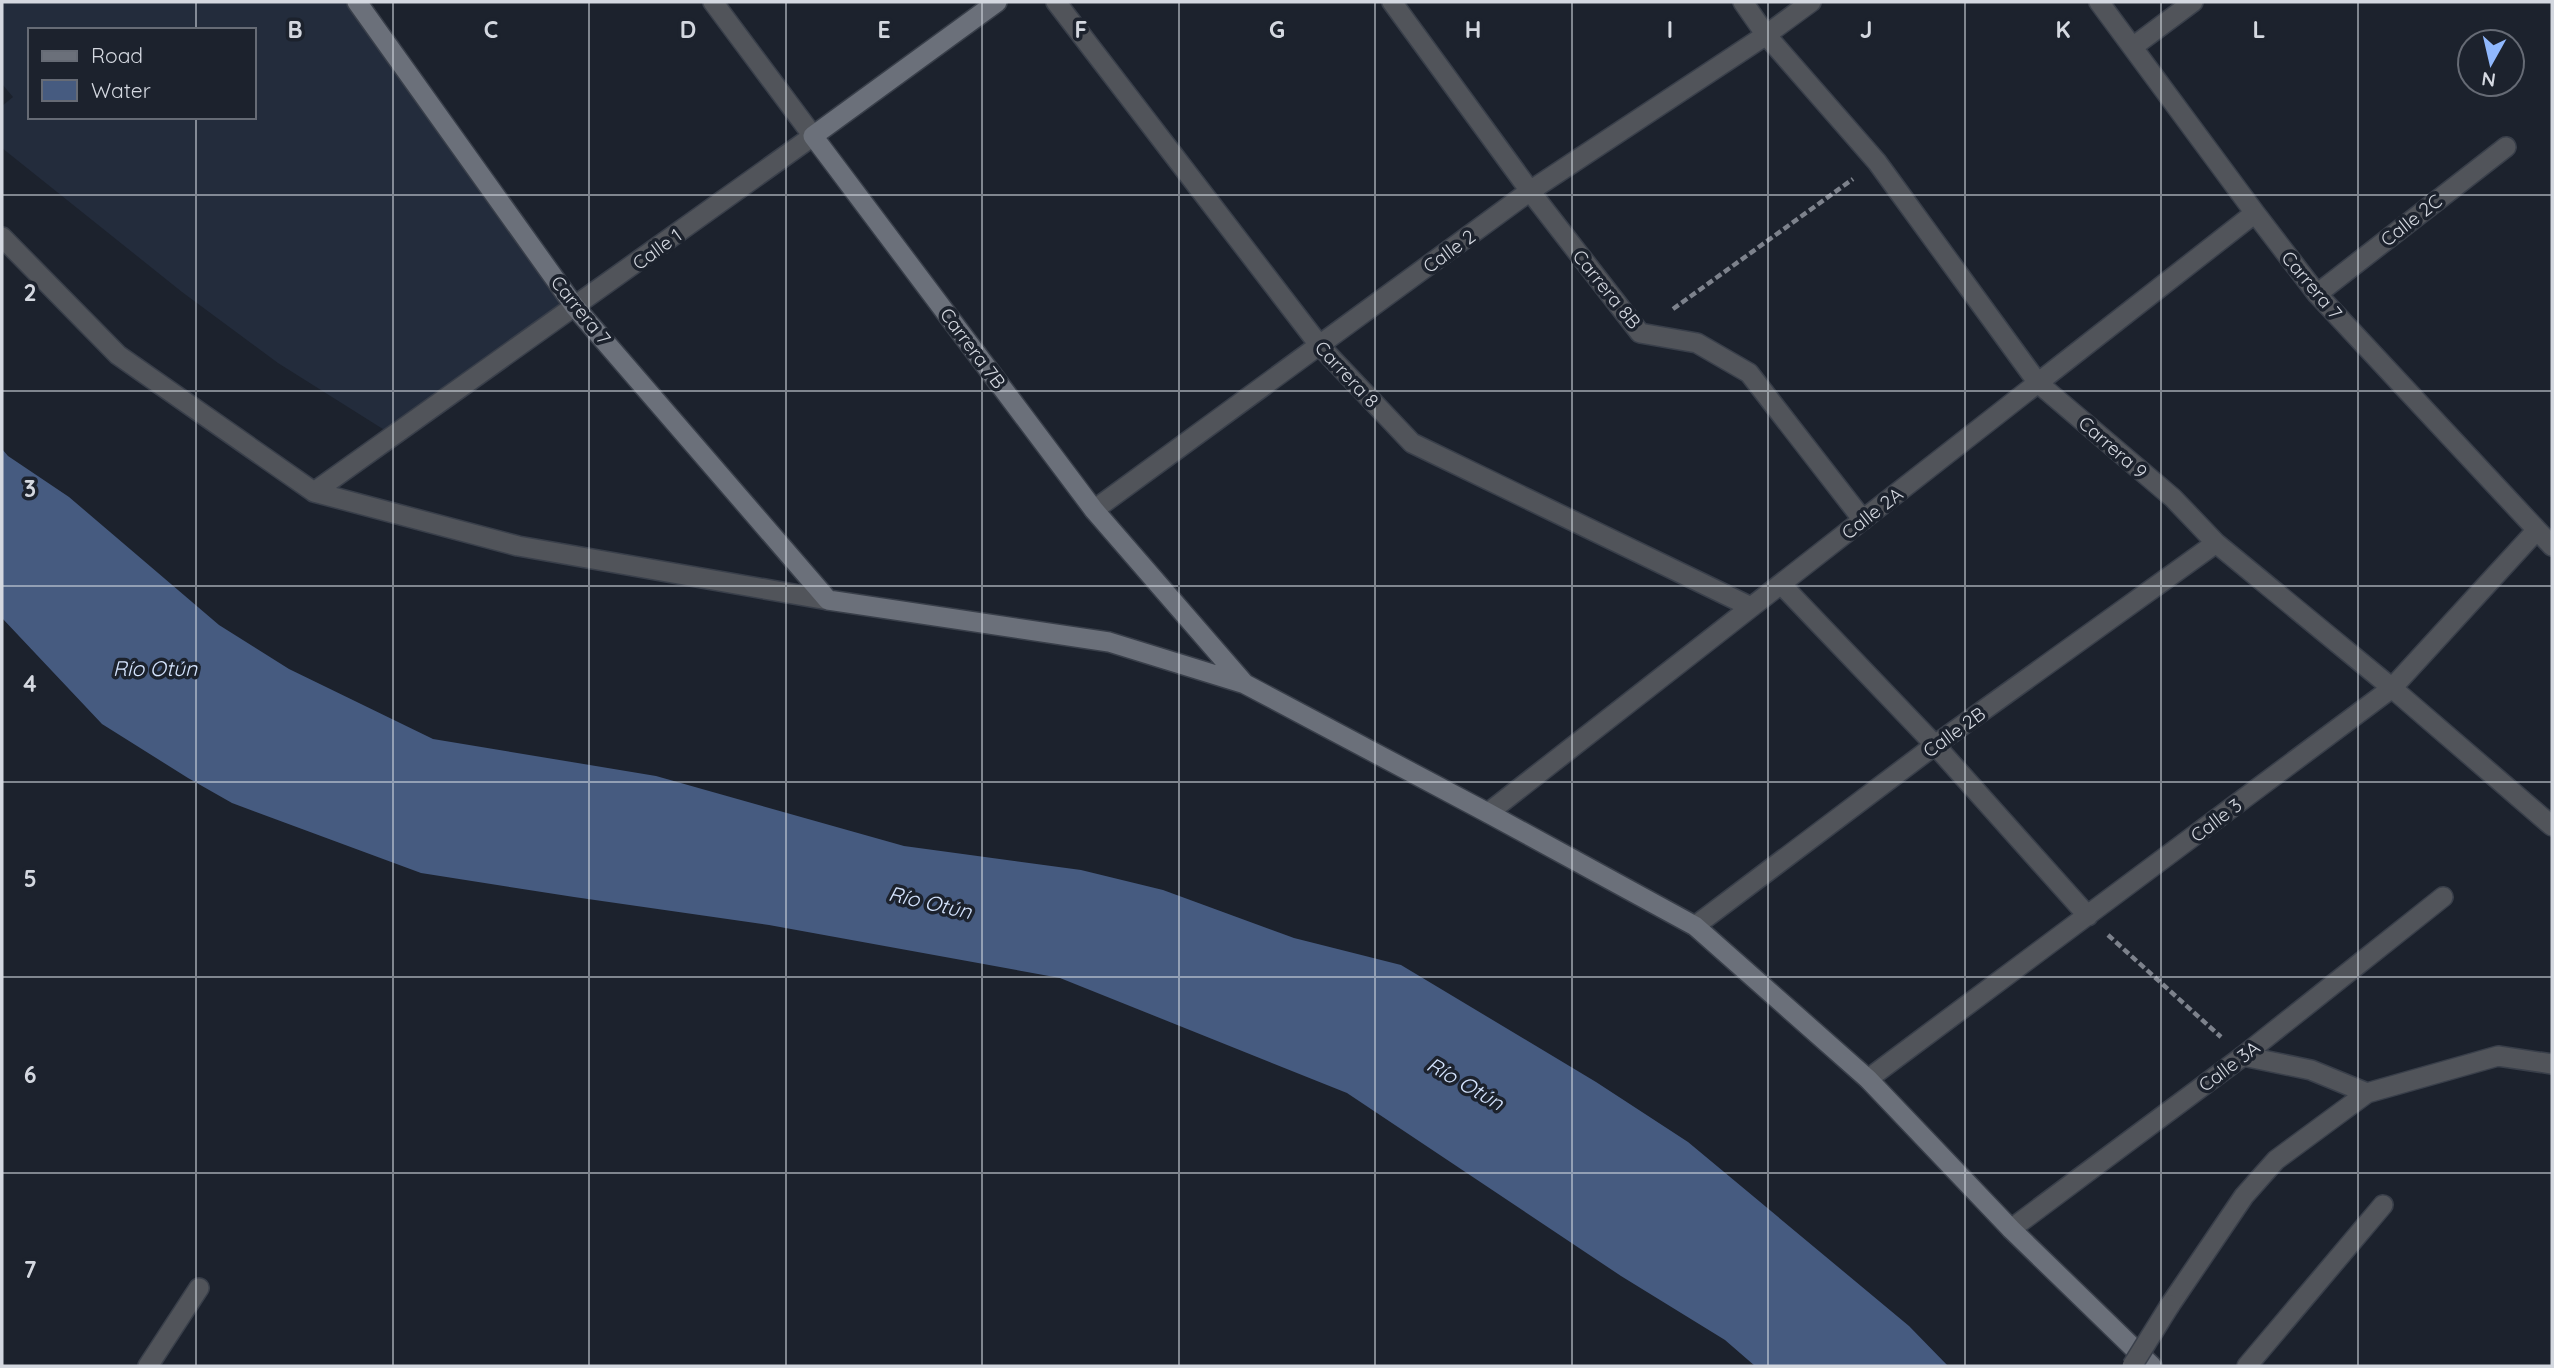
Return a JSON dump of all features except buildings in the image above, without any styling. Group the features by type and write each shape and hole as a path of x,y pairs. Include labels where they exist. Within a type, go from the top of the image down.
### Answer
{"main road":[{"name":"Carrera 7","path":"357,2 575,307 828,600"},
{"name":"Calle 1","path":"813,136 998,2"},
{"name":"Carrera 7B","path":"813,136 1094,510 1244,684"},
{"path":"828,600 1109,642 1244,684 1695,926 1868,1079 2011,1230 2152,1366"}],"street":[{"name":"Carrera 7B","path":"713,2 813,136"},
{"name":"Carrera 8","path":"1056,2 1320,346 1412,443 1751,607"},
{"name":"Carrera 8B","path":"1392,2 1530,191 1640,333 1696,343 1749,373 1863,520"},
{"name":"Carrera 9","path":"1744,2 1766,35 1877,162 2038,383 2173,498 2216,542 2552,825"},
{"name":"Calle 2","path":"1094,510 1530,191 1766,35 1811,2"},
{"name":"Carrera 7","path":"2099,2 2317,294 2552,546"},
{"path":"2134,46 2193,2"},
{"name":"Calle 1","path":"314,492 813,136"},
{"name":"Calle 2C","path":"2317,294 2506,147"},
{"name":"Calle 2A","path":"1488,813 2255,213"},
{"path":"2,237 118,355 314,492 518,546 828,600"},
{"name":"Calle 3","path":"1868,1079 2392,688 2536,531"},
{"name":"Calle 2B","path":"1695,926 1936,745 2216,542"},
{"path":"1781,584 1936,745 2088,916"},
{"name":"Calle 3A","path":"2011,1230 2243,1056 2443,897"},
{"path":"2243,1056 2311,1070 2367,1093"},
{"path":"2132,1366 2244,1196 2276,1160 2367,1093 2498,1056 2552,1064"},
{"path":"2247,1366 2384,1205"},
{"path":"148,1366 199,1288"}],"path":[{"path":"1640,333 1877,162"},
{"path":"2088,916 2243,1056"}],"shaded area":[{"path":"2,2 357,2 575,307 394,436 278,363 182,292 2,148 2,106 13,97 2,84"}],"water":[{"name":"Río Otún","path":"2,449 8,456 69,497 219,625 289,669 433,739 656,776 904,846 1081,870 1163,890 1294,938 1401,965 1596,1082 1688,1142 1909,1326 1948,1366 1755,1366 1725,1340 1621,1276 1347,1093 1060,978 769,925 421,873 232,803 102,724 2,618"}]}
